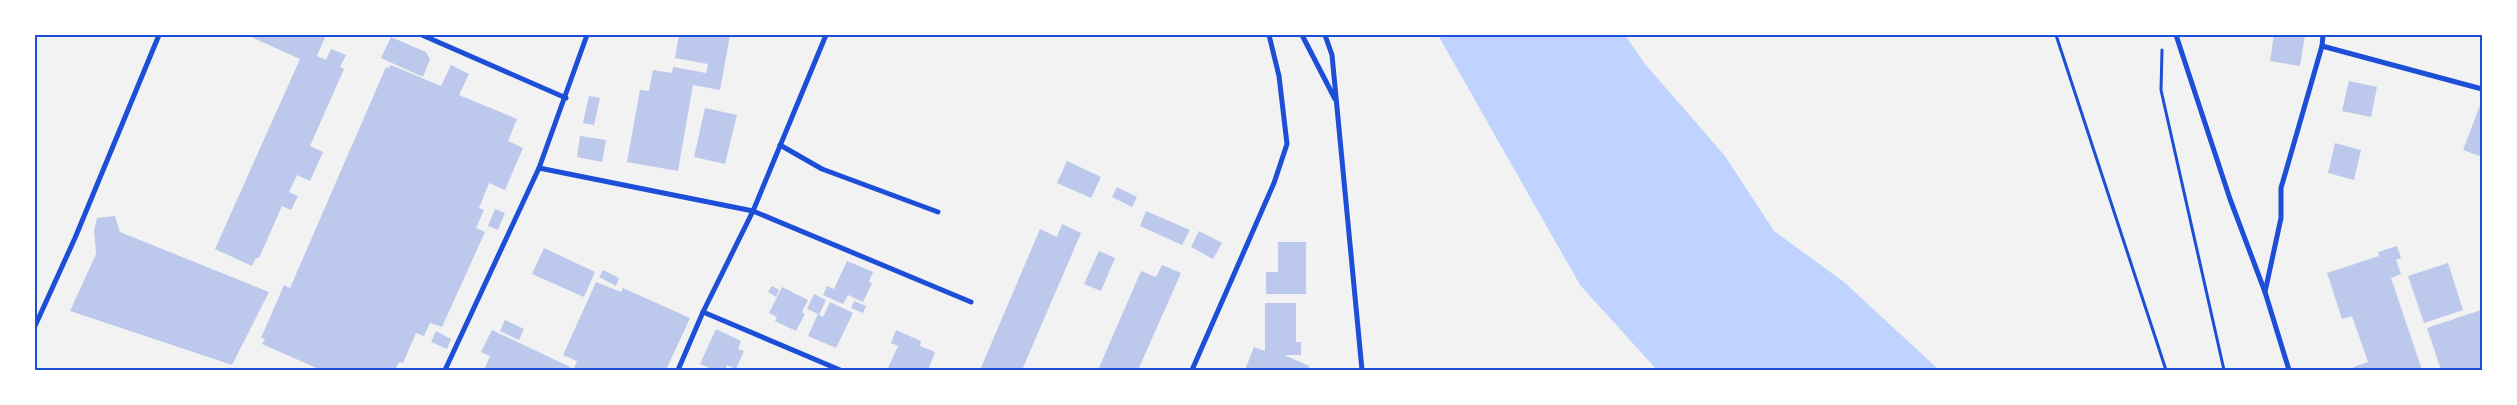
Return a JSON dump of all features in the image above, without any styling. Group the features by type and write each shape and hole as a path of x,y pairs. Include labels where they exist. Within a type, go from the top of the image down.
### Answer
{"street":[{"path":"35,326 75,238 159,35"},
{"path":"422,35 566,98"},
{"path":"445,370 539,168 566,98 587,35"},
{"path":"678,370 703,312 753,211 826,35"},
{"path":"1192,370 1274,183 1287,144 1279,76 1268,35"},
{"path":"1302,35 1336,102"},
{"path":"1325,35 1332,55 1362,370"},
{"path":"2176,35 2230,198 2265,292 2289,370"},
{"path":"2265,292 2281,218 2281,188 2322,46 2323,35"},
{"path":"2322,46 2482,89"},
{"path":"780,145 822,168 938,212"},
{"path":"539,168 753,211 970,302"},
{"path":"703,312 840,370"}],"path":[{"path":"2056,35 2166,370"},
{"path":"2162,44 2161,90 2224,370"}],"water":[{"path":"1438,35 1625,35 1645,64 1725,156 1774,231 1844,282 1939,370 1657,370 1580,285"}],"building":[{"path":"247,35 326,35 317,56 326,60 331,49 346,55 340,67 344,69 310,146 323,152 310,181 297,175 289,192 298,196 291,210 282,206 259,258 256,258 252,266 215,249 300,59"},
{"path":"679,35 730,35 720,90 693,85 678,171 627,162 640,90 649,91 653,70 672,73 673,67 706,73 708,64 675,58"},
{"path":"2274,35 2305,35 2300,66 2270,61"},
{"path":"391,37 426,52 430,59 423,77 381,58"},
{"path":"391,65 441,86 451,65 469,74 459,95 517,119 508,141 523,148 505,190 489,183 479,208 484,210 476,228 485,232 442,327 430,323 424,336 416,333 403,363 399,362 395,370 321,370 262,344 265,339 261,338 284,285 290,288 386,67 389,68"},
{"path":"2349,81 2377,87 2371,117 2342,111"},
{"path":"589,96 600,98 594,125 583,123"},
{"path":"2482,100 2482,157 2463,150"},
{"path":"705,108 737,115 725,164 694,157"},
{"path":"580,136 606,140 602,162 577,157"},
{"path":"2335,143 2361,150 2354,180 2328,173"},
{"path":"1067,161 1101,177 1091,198 1057,183"},
{"path":"1117,187 1137,197 1132,207 1112,197"},
{"path":"495,209 505,213 498,230 488,226"},
{"path":"1146,211 1190,230 1182,245 1140,226"},
{"path":"115,216 120,232 269,292 232,365 70,311 96,254 94,230 97,218"},
{"path":"1062,224 1081,233 1022,370 980,370 1040,229 1057,237"},
{"path":"1199,231 1222,243 1213,259 1191,247"},
{"path":"1278,242 1306,242 1306,294 1266,294 1266,272 1278,272"},
{"path":"2397,246 2401,258 2396,260 2401,274 2391,278 2422,370 2354,370 2353,367 2368,362 2352,316 2342,319 2327,273 2379,256 2378,252"},
{"path":"544,248 595,272 584,297 532,274"},
{"path":"1099,251 1115,258 1101,291 1084,284"},
{"path":"847,261 873,272 869,282 872,283 863,302 848,295 843,304 823,295 827,286 834,289"},
{"path":"2448,263 2463,310 2424,323 2408,276"},
{"path":"1162,265 1181,273 1138,370 1098,370 1141,271 1156,277"},
{"path":"603,270 619,278 616,286 599,277"},
{"path":"596,282 621,292 623,288 690,318 666,370 573,370 577,361 563,355"},
{"path":"772,286 779,290 776,297 768,292"},
{"path":"782,287 808,300 802,312 805,314 796,331 775,321 777,317 769,313"},
{"path":"814,294 826,300 819,315 823,317 830,302 853,313 836,348 808,336 818,314 807,309"},
{"path":"854,301 866,306 863,313 851,308"},
{"path":"1265,303 1296,303 1296,342 1301,342 1301,355 1284,355 1309,366 1309,370 1245,370 1254,347 1265,351"},
{"path":"2481,310 2482,370 2441,370 2427,328"},
{"path":"505,320 524,329 519,340 500,331"},
{"path":"716,329 741,341 738,349 744,351 736,369 727,365 725,370 714,370 700,364"},
{"path":"492,330 570,367 569,370 484,370 490,356 481,352"},
{"path":"896,330 921,341 920,346 935,352 928,370 893,370 888,368 898,346 891,343"},
{"path":"436,331 451,339 447,349 431,342"}]}
